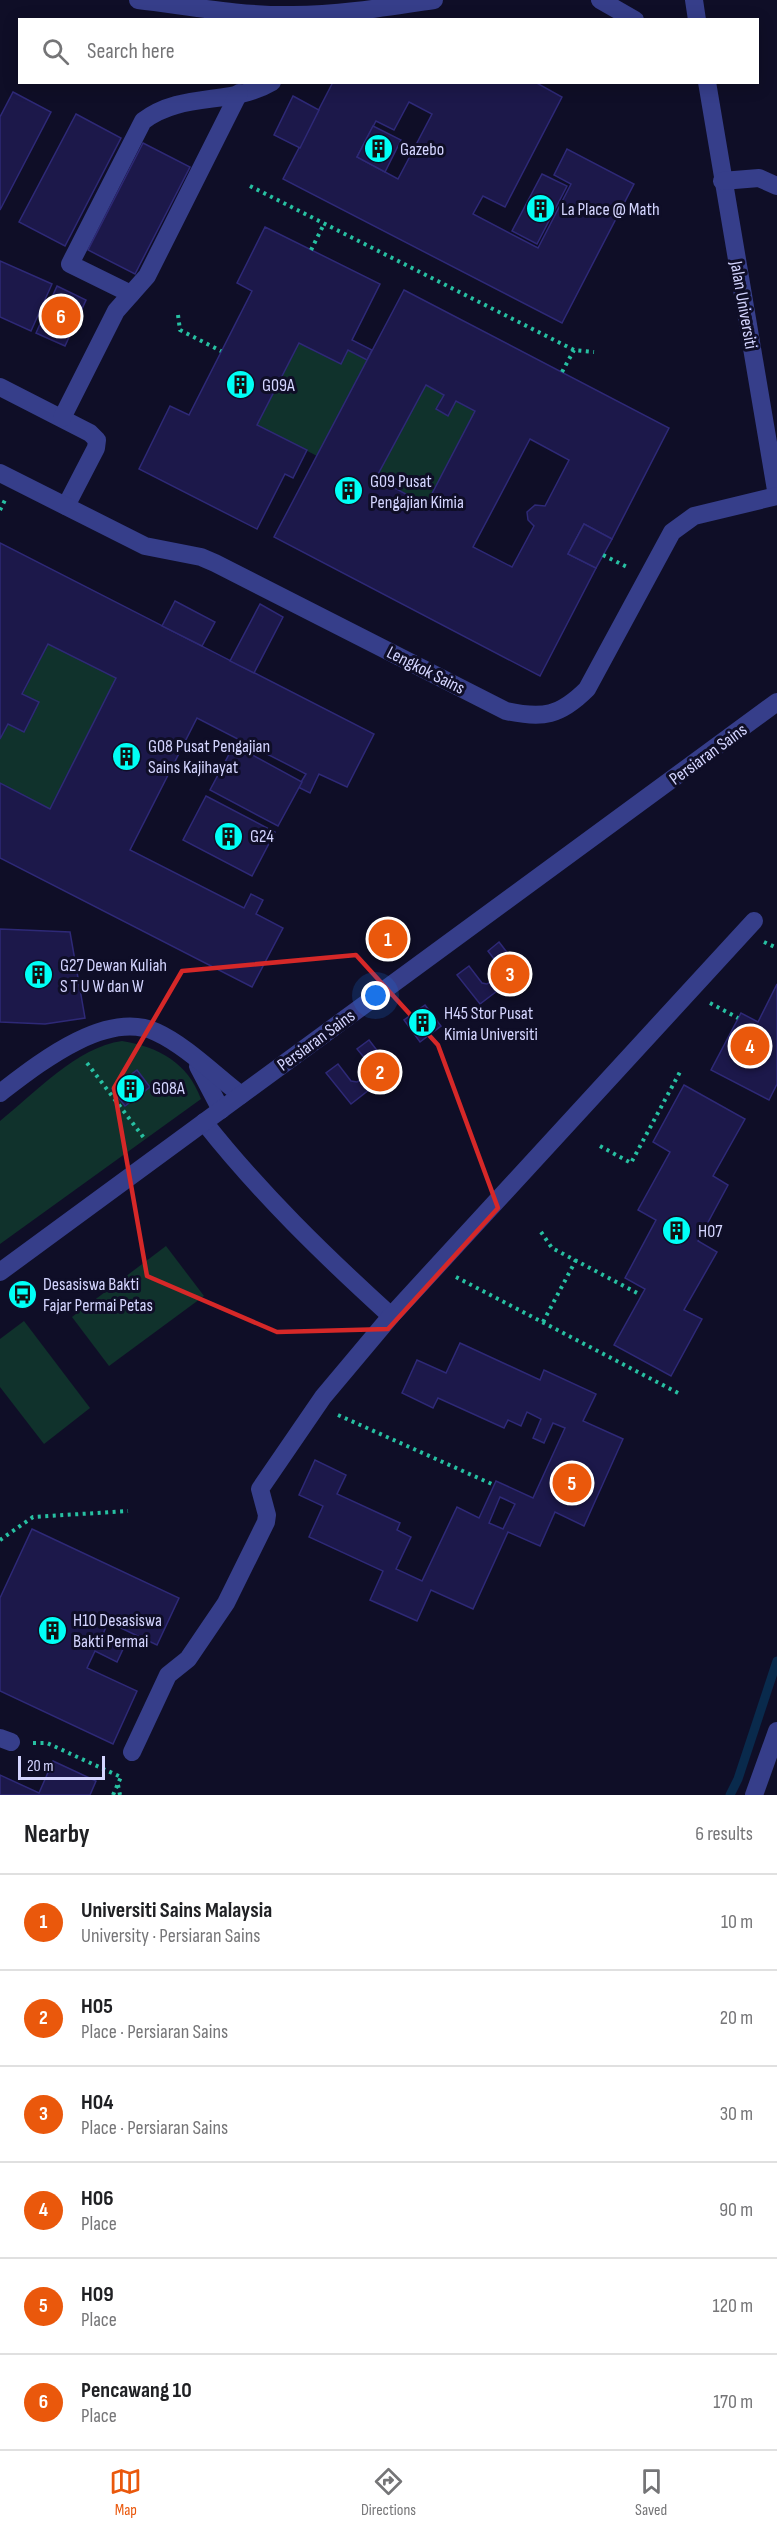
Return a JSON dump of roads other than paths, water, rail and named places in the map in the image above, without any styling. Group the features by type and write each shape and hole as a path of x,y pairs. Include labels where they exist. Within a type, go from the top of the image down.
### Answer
{"street":[{"path":"138,0 292,17 434,0"},
{"path":"600,0 632,18"},
{"path":"694,0 697,18"},
{"path":"131,294 70,264 143,122 157,111 171,105 239,93 266,84"},
{"name":"Jalan Universiti","path":"699,84 712,113"},
{"name":"Jalan Universiti","path":"708,84 722,181 777,496"},
{"path":"62,418 116,311 147,276 239,93"},
{"path":"722,181 759,178 777,186"},
{"path":"0,387 90,433 97,440 96,448 66,506"},
{"name":"Lengkok Sains","path":"0,472 145,546 201,557 215,563 506,711 532,716 555,713 573,704 587,689 672,532 681,522 694,516 777,496"},
{"name":"Persiaran Sains","path":"0,1272 241,1095 769,716 777,702"},
{"path":"132,1752 168,1675 188,1659 226,1604 266,1522 267,1515 260,1489 318,1406 392,1316 754,921"},
{"path":"0,1093 42,1062 111,1027 134,1025 155,1031 176,1044 241,1095"},
{"path":"195,1059 221,1110"},
{"path":"204,1122 244,1173 318,1251 392,1316"},
{"path":"754,1795 777,1731"}],"waterway":[{"path":"730,1795 738,1779 777,1661"}],"place":[{"name":"Gazebo","path":"379,149"},
{"name":"La Place @ Math","path":"540,209"},
{"name":"Pencawang 10","path":"61,316"},
{"name":"G09A","path":"241,385"},
{"name":"G09 Pusat Pengajian Kimia","path":"349,491"},
{"name":"G08 Pusat Pengajian Sains Kajihayat","path":"127,756"},
{"name":"G24","path":"229,836"},
{"name":"Universiti Sains Malaysia","path":"388,939"},
{"name":"H04","path":"510,974"},
{"name":"G27 Dewan Kuliah S T U W dan W","path":"39,975"},
{"name":"H45 Stor Pusat Kimia Universiti","path":"423,1023"},
{"name":"H06","path":"750,1046"},
{"name":"H05","path":"380,1072"},
{"name":"G08A","path":"131,1088"},
{"name":"H07","path":"677,1231"},
{"name":"Desasiswa Bakti Fajar Permai Petas","path":"22,1294"},
{"name":"H09","path":"572,1483"},
{"name":"H10 Desasiswa Bakti Permai","path":"52,1630"}]}
